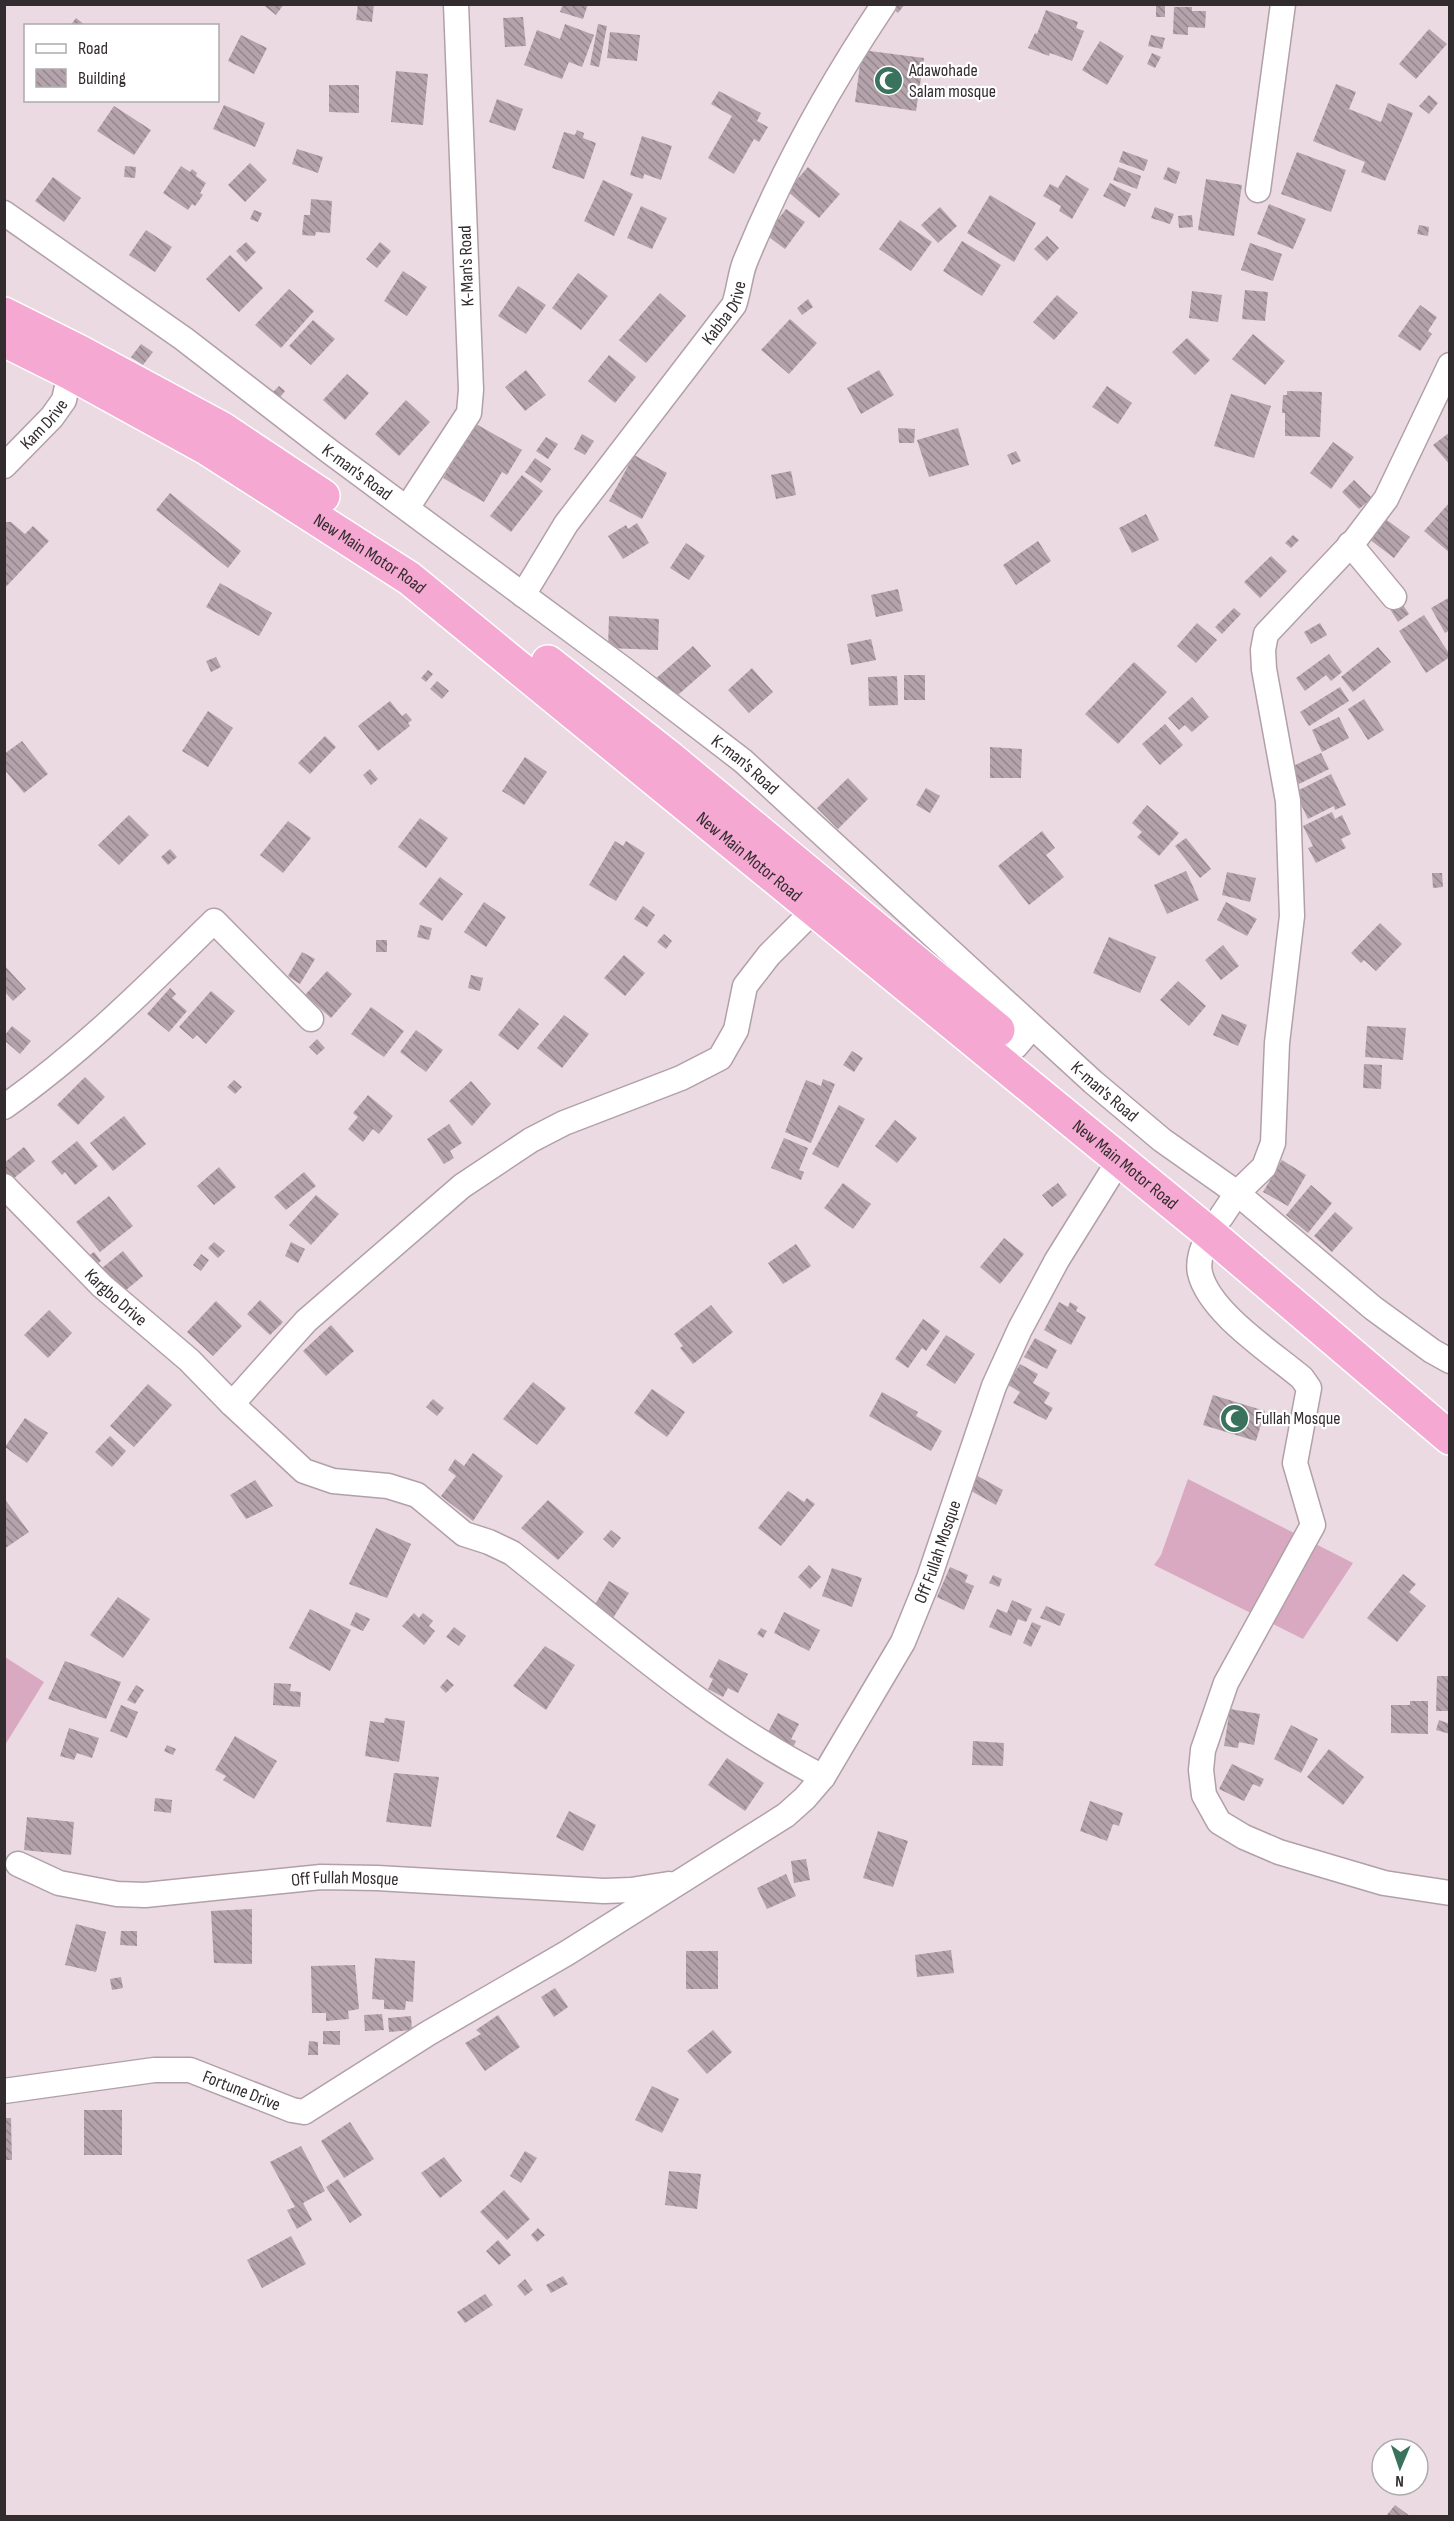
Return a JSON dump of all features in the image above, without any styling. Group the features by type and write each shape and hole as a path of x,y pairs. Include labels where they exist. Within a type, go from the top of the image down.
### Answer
{"highway":[{"name":"New Main Motor Road","path":"4,314 221,428 422,562 670,758 824,902 1120,1159 1222,1214 1449,1438"},
{"name":"New Main Motor Road","path":"4,340 70,373 208,449 409,578 824,902 1024,1036 1222,1214 1449,1410"}],"street":[{"name":"K-Man's Road","path":"407,508 469,413 471,390 456,4"},
{"name":"Kabba Drive","path":"523,595 566,524 734,305 741,285 744,265 792,155 884,4"},
{"path":"1258,190 1283,4"},
{"name":"K-man's Road","path":"4,213 184,339 743,761 862,869 1024,1036"},
{"path":"1449,365 1386,499 1350,544 1266,634 1263,650 1264,669 1288,801 1292,916 1277,1043 1273,1143 1264,1167 1222,1214 1201,1251 1199,1271 1208,1293 1234,1321 1302,1377 1309,1388 1296,1463 1312,1525 1226,1683 1203,1750 1201,1770 1204,1795 1219,1822 1244,1837 1279,1852 1384,1883 1449,1893"},
{"name":"Kam Drive","path":"4,466 51,417 64,400 70,373"},
{"path":"1350,544 1394,597"},
{"path":"232,1404 306,1321 462,1186 539,1136 564,1123 681,1078 720,1058 736,1030 745,986 769,955 862,869"},
{"path":"4,1107 43,1080 94,1038 214,921 311,1019"},
{"name":"Off Fullah Mosque","path":"292,2110 304,2112 427,2034 567,1953 786,1815 824,1777 903,1642 929,1578 994,1386 1020,1329 1057,1260 1120,1159"},
{"name":"Kargbo Drive","path":"4,1186 102,1286 189,1360 304,1471 333,1481 388,1486 417,1496 464,1534 512,1553 682,1686 780,1755 824,1777"},
{"path":"1222,1214 1373,1308 1449,1361"},
{"name":"Off Fullah Mosque","path":"18,1864 59,1883 117,1894 145,1895 321,1877 604,1891 631,1890 677,1883"},
{"name":"Fortune Drive","path":"4,2091 153,2070 190,2070 292,2110"}],"shaded area":[{"path":"1188,1479 1353,1563 1303,1639 1154,1565 1161,1555"},
{"path":"5,1657 44,1682 5,1745"}],"building":[{"path":"262,4 284,4 276,15"},
{"path":"358,4 374,4 372,22 356,20"},
{"path":"563,4 588,4 583,19 560,12"},
{"path":"887,4 905,4 898,13"},
{"path":"1156,4 1165,4 1165,17 1156,17"},
{"path":"1174,7 1192,7 1192,11 1206,11 1205,28 1188,27 1188,35 1173,34"},
{"path":"1046,10 1078,22 1076,28 1084,31 1072,61 1028,48 1035,33 1037,34"},
{"path":"523,17 526,46 505,47 503,18"},
{"path":"76,18 84,24 72,24"},
{"path":"565,24 594,35 582,67 569,62 562,79 524,65 537,30 560,39"},
{"path":"598,24 607,26 599,67 590,65"},
{"path":"1429,29 1447,44 1416,79 1399,64"},
{"path":"610,32 640,35 637,61 607,58"},
{"path":"241,35 267,48 254,74 228,61"},
{"path":"1151,35 1165,38 1162,49 1148,46"},
{"path":"1100,41 1124,56 1107,85 1082,70"},
{"path":"862,50 924,58 916,111 855,102"},
{"path":"1152,53 1161,57 1155,68 1147,64"},
{"path":"396,71 428,74 423,125 391,122"},
{"path":"1336,84 1356,92 1349,109 1381,122 1388,103 1413,113 1385,181 1361,172 1365,162 1313,141"},
{"path":"329,85 359,85 359,113 329,112"},
{"path":"719,91 761,113 757,121 768,127 759,142 754,139 734,174 708,158 732,116 711,104"},
{"path":"1429,95 1438,103 1429,114 1419,106"},
{"path":"497,99 523,109 515,131 489,122"},
{"path":"224,105 265,123 255,147 213,129"},
{"path":"114,106 151,130 134,155 97,131"},
{"path":"577,130 584,133 583,138 596,143 584,179 552,168 564,132 575,135"},
{"path":"642,136 672,146 661,180 644,174 643,179 630,175"},
{"path":"297,149 323,157 318,173 292,164"},
{"path":"1123,151 1148,160 1144,171 1119,162"},
{"path":"1297,152 1346,170 1331,212 1281,194"},
{"path":"250,163 267,180 245,202 228,185"},
{"path":"125,166 136,167 135,178 124,177"},
{"path":"181,166 190,172 192,169 197,173 196,176 206,183 200,193 203,195 195,206 192,204 188,210 163,193"},
{"path":"808,167 840,194 819,218 787,191"},
{"path":"1118,167 1141,176 1137,189 1113,180"},
{"path":"1168,167 1180,172 1176,184 1163,179"},
{"path":"1066,175 1089,189 1072,219 1059,211 1061,206 1043,196 1050,184 1058,188"},
{"path":"53,177 81,198 64,222 35,201"},
{"path":"1206,179 1242,185 1234,236 1198,230"},
{"path":"603,180 633,194 614,236 584,221"},
{"path":"1110,183 1131,194 1125,207 1103,196"},
{"path":"990,195 1036,223 1014,262 967,233"},
{"path":"311,199 332,201 330,233 316,232 315,236 302,235 304,215 310,215"},
{"path":"1269,204 1306,219 1293,249 1257,234"},
{"path":"641,206 667,218 652,249 627,238"},
{"path":"940,207 957,226 938,243 921,225"},
{"path":"1155,207 1174,214 1170,224 1151,218"},
{"path":"786,209 805,222 785,249 766,235"},
{"path":"254,210 262,213 258,222 250,219"},
{"path":"1192,215 1193,227 1179,228 1178,216"},
{"path":"900,220 932,242 911,271 879,249"},
{"path":"1419,225 1429,227 1428,236 1417,234"},
{"path":"146,230 172,247 155,272 129,255"},
{"path":"1047,236 1059,248 1047,261 1034,249"},
{"path":"962,241 1001,265 982,296 943,271"},
{"path":"246,242 256,252 246,262 236,251"},
{"path":"380,242 391,251 377,268 366,259"},
{"path":"1250,243 1282,254 1273,281 1241,270"},
{"path":"230,255 263,288 239,312 206,279"},
{"path":"403,271 427,287 407,316 384,301"},
{"path":"578,273 608,296 581,330 552,308"},
{"path":"518,286 546,305 526,334 498,316"},
{"path":"289,289 314,311 281,348 255,325"},
{"path":"1245,290 1268,292 1265,321 1242,319"},
{"path":"1192,291 1222,295 1218,322 1189,318"},
{"path":"660,293 686,316 646,363 619,340"},
{"path":"1057,295 1078,313 1054,340 1033,322"},
{"path":"808,299 813,307 802,315 797,308"},
{"path":"1420,305 1437,317 1428,331 1432,334 1420,351 1398,336"},
{"path":"790,319 817,343 789,374 761,350"},
{"path":"313,320 335,339 311,365 289,346"},
{"path":"1253,334 1285,361 1265,385 1232,359"},
{"path":"1187,338 1210,360 1195,375 1172,352"},
{"path":"141,344 153,352 143,365 131,357"},
{"path":"609,355 636,377 615,403 588,381"},
{"path":"526,370 546,395 525,411 505,387"},
{"path":"879,370 894,395 861,414 847,388"},
{"path":"347,374 369,393 345,420 323,400"},
{"path":"279,386 285,391 278,400 271,394"},
{"path":"1107,386 1132,403 1118,424 1092,407"},
{"path":"1287,391 1322,392 1320,437 1285,436 1285,413 1282,413 1283,395 1287,395"},
{"path":"1231,394 1271,406 1254,458 1214,446"},
{"path":"406,400 430,422 399,456 375,434"},
{"path":"476,424 522,450 507,475 502,472 484,502 443,478"},
{"path":"898,428 915,429 914,443 899,443"},
{"path":"958,428 969,465 929,477 917,440"},
{"path":"1450,432 1450,465 1433,445"},
{"path":"582,434 594,441 585,455 574,449"},
{"path":"546,437 558,444 548,459 536,451"},
{"path":"1333,442 1354,457 1331,489 1310,473"},
{"path":"1016,451 1021,461 1012,465 1007,455"},
{"path":"634,455 667,473 642,519 609,501"},
{"path":"535,458 551,469 541,483 525,472"},
{"path":"791,471 796,495 776,499 771,475"},
{"path":"522,475 543,491 511,532 490,516"},
{"path":"1354,480 1372,498 1359,509 1342,492"},
{"path":"170,493 241,551 228,568 156,510"},
{"path":"1450,502 1450,553 1424,531"},
{"path":"1146,514 1159,540 1132,553 1119,528"},
{"path":"1380,515 1410,537 1394,558 1365,536"},
{"path":"4,522 11,522 25,534 33,526 49,541 4,589"},
{"path":"637,523 649,543 623,559 608,536 626,525 628,529"},
{"path":"1293,535 1299,540 1291,548 1285,543"},
{"path":"1038,541 1051,561 1016,585 1003,565"},
{"path":"686,543 705,556 689,580 670,568"},
{"path":"1271,556 1287,571 1260,598 1244,582"},
{"path":"220,583 272,613 259,636 206,607"},
{"path":"898,589 903,611 876,617 871,595"},
{"path":"1450,597 1450,630 1445,633 1431,608"},
{"path":"1399,599 1409,614 1398,622 1388,606"},
{"path":"1234,608 1241,614 1222,634 1215,627"},
{"path":"1424,615 1450,655 1426,673 1399,631"},
{"path":"609,616 659,619 658,650 608,648"},
{"path":"1197,623 1217,640 1196,663 1177,646"},
{"path":"1320,623 1327,635 1311,644 1304,632"},
{"path":"871,639 876,660 851,665 847,644"},
{"path":"693,646 711,666 671,701 653,681"},
{"path":"1378,647 1391,662 1353,692 1341,677"},
{"path":"1329,654 1342,672 1331,681 1326,675 1305,691 1296,678"},
{"path":"216,657 221,667 211,672 206,661"},
{"path":"1134,662 1167,692 1118,744 1085,714"},
{"path":"752,668 773,692 749,713 728,690"},
{"path":"428,670 433,674 426,682 421,678"},
{"path":"904,675 925,675 925,700 904,700"},
{"path":"897,676 898,705 869,706 868,677"},
{"path":"437,681 449,691 442,699 430,689"},
{"path":"1340,687 1349,701 1309,726 1300,712"},
{"path":"1192,697 1209,717 1192,732 1185,725 1179,730 1168,718"},
{"path":"1364,699 1384,730 1368,740 1348,709"},
{"path":"390,701 402,716 406,713 412,720 408,723 410,726 378,751 358,726"},
{"path":"208,711 233,728 208,767 182,751"},
{"path":"1339,717 1349,738 1322,752 1312,730"},
{"path":"1165,724 1183,745 1160,765 1142,744"},
{"path":"325,736 336,747 310,774 298,763"},
{"path":"22,741 48,774 24,793 4,769 4,754"},
{"path":"990,747 1022,749 1021,778 990,778"},
{"path":"1321,753 1329,769 1299,784 1291,767"},
{"path":"525,757 547,772 524,805 502,791"},
{"path":"370,769 378,779 371,785 363,775"},
{"path":"1331,774 1346,805 1335,810 1334,806 1308,819 1295,792"},
{"path":"848,778 868,799 838,829 817,808"},
{"path":"926,788 940,796 930,813 916,805"},
{"path":"1147,805 1179,833 1159,856 1137,837 1142,832 1132,823"},
{"path":"1332,812 1335,819 1342,815 1351,834 1341,839 1346,848 1316,863 1308,848 1313,846 1303,826"},
{"path":"129,815 149,835 119,865 98,845"},
{"path":"420,818 448,838 426,868 398,847"},
{"path":"288,821 311,838 283,873 260,855"},
{"path":"1042,831 1055,848 1046,855 1064,877 1029,905 998,866"},
{"path":"1186,838 1211,869 1200,878 1175,846"},
{"path":"615,841 623,846 626,841 645,853 616,901 589,885"},
{"path":"170,849 177,857 168,865 161,857"},
{"path":"1186,871 1199,900 1167,914 1154,885"},
{"path":"1227,872 1256,878 1250,902 1222,895"},
{"path":"1432,873 1442,873 1443,887 1433,888"},
{"path":"440,877 463,894 442,921 419,904"},
{"path":"484,902 506,917 486,947 464,932"},
{"path":"1226,902 1257,919 1247,936 1217,920"},
{"path":"643,906 655,915 647,927 634,919"},
{"path":"1380,923 1402,944 1376,971 1364,960 1361,963 1351,953"},
{"path":"420,925 432,928 429,940 417,937"},
{"path":"664,934 672,941 666,949 657,942"},
{"path":"1109,937 1156,957 1140,993 1093,973"},
{"path":"376,940 387,940 387,952 376,952"},
{"path":"1223,945 1239,966 1221,980 1205,960"},
{"path":"302,952 315,959 300,984 288,976"},
{"path":"624,955 645,973 625,996 604,978"},
{"path":"4,965 26,989 13,1001 4,991"},
{"path":"327,971 352,994 331,1018 305,995"},
{"path":"471,975 483,978 480,991 468,988"},
{"path":"1178,981 1206,1006 1189,1026 1160,1000"},
{"path":"170,988 176,994 172,998 187,1011 169,1032 147,1014"},
{"path":"211,991 235,1011 206,1044 197,1035 193,1039 179,1027"},
{"path":"371,1007 404,1031 384,1057 351,1034"},
{"path":"519,1008 539,1024 518,1050 498,1035"},
{"path":"1222,1014 1247,1025 1238,1046 1213,1035"},
{"path":"564,1015 589,1034 562,1068 537,1048"},
{"path":"12,1026 31,1041 20,1054 5,1041 5,1035"},
{"path":"1367,1026 1406,1028 1403,1060 1365,1057"},
{"path":"416,1030 443,1050 426,1072 400,1052"},
{"path":"317,1039 325,1048 317,1055 309,1047"},
{"path":"852,1051 863,1058 854,1072 843,1065"},
{"path":"1364,1064 1382,1065 1381,1089 1363,1088"},
{"path":"85,1077 105,1097 78,1125 57,1105"},
{"path":"823,1079 835,1084 811,1143 785,1132 806,1080 821,1086"},
{"path":"234,1080 242,1087 235,1094 227,1087"},
{"path":"471,1081 491,1104 472,1126 449,1101"},
{"path":"368,1095 393,1116 379,1134 373,1129 363,1142 348,1129 358,1117 353,1113"},
{"path":"839,1105 865,1119 838,1168 812,1154"},
{"path":"124,1116 146,1144 113,1171 90,1143"},
{"path":"895,1120 917,1138 897,1163 875,1146"},
{"path":"449,1124 462,1143 450,1151 454,1158 444,1164 427,1139"},
{"path":"784,1138 808,1148 799,1170 804,1172 801,1180 771,1168"},
{"path":"77,1141 98,1166 75,1185 65,1172 62,1175 51,1162"},
{"path":"24,1147 35,1161 8,1183 4,1179 4,1163"},
{"path":"1282,1160 1306,1175 1288,1206 1263,1192"},
{"path":"219,1167 236,1187 214,1205 197,1186"},
{"path":"304,1172 316,1186 286,1210 274,1197"},
{"path":"843,1183 871,1204 853,1229 824,1208"},
{"path":"1058,1183 1067,1195 1052,1207 1042,1195"},
{"path":"1311,1185 1332,1203 1308,1233 1286,1215"},
{"path":"316,1195 339,1214 311,1245 289,1225"},
{"path":"109,1196 133,1226 100,1252 76,1222"},
{"path":"1335,1212 1353,1228 1332,1252 1314,1236"},
{"path":"1004,1238 1024,1254 1000,1284 980,1267"},
{"path":"214,1242 225,1251 218,1258 208,1248"},
{"path":"291,1242 305,1249 298,1263 285,1256"},
{"path":"796,1244 811,1266 783,1284 768,1263"},
{"path":"123,1251 143,1276 120,1295 97,1272"},
{"path":"94,1252 101,1261 91,1268 84,1259"},
{"path":"201,1254 209,1260 201,1271 193,1265"},
{"path":"260,1300 283,1322 270,1335 247,1314"},
{"path":"216,1301 242,1326 213,1356 187,1332"},
{"path":"1059,1302 1068,1307 1070,1302 1078,1307 1076,1311 1086,1317 1071,1345 1044,1330"},
{"path":"711,1305 733,1332 693,1364 680,1348 683,1346 674,1334"},
{"path":"49,1310 72,1333 48,1358 24,1335"},
{"path":"923,1319 940,1331 926,1351 922,1348 908,1368 895,1359"},
{"path":"331,1325 354,1351 326,1376 303,1351"},
{"path":"946,1335 975,1354 955,1384 926,1365"},
{"path":"1035,1338 1057,1350 1047,1369 1024,1357"},
{"path":"1020,1364 1038,1374 1033,1383 1050,1393 1044,1403 1053,1408 1046,1420 1013,1403 1020,1392 1008,1385"},
{"path":"533,1382 566,1408 537,1445 503,1419"},
{"path":"148,1384 172,1405 134,1447 110,1426"},
{"path":"652,1389 685,1412 667,1437 634,1413"},
{"path":"882,1392 918,1412 916,1416 942,1431 931,1451 869,1416"},
{"name":"Fullah Mosque","path":"1213,1395 1265,1411 1256,1441 1203,1425"},
{"path":"433,1399 444,1408 437,1416 426,1407"},
{"path":"25,1418 48,1433 27,1463 5,1447"},
{"path":"110,1436 126,1451 112,1467 95,1452"},
{"path":"473,1453 503,1476 473,1521 441,1496 456,1476 448,1470 455,1459 464,1466"},
{"path":"974,1474 1003,1490 996,1505 966,1488"},
{"path":"255,1480 273,1506 246,1519 230,1495"},
{"path":"788,1491 804,1502 807,1498 815,1504 781,1546 758,1528"},
{"path":"4,1498 29,1532 4,1549"},
{"path":"548,1500 584,1532 558,1560 521,1528"},
{"path":"376,1528 411,1544 387,1598 349,1584"},
{"path":"611,1530 621,1538 613,1548 603,1539"},
{"path":"809,1565 821,1577 810,1589 798,1577"},
{"path":"950,1567 968,1575 965,1582 974,1586 964,1610 937,1597"},
{"path":"832,1568 862,1578 852,1607 822,1596"},
{"path":"1403,1574 1416,1584 1409,1592 1426,1606 1397,1642 1367,1618"},
{"path":"993,1575 1002,1579 999,1587 989,1583"},
{"path":"609,1581 629,1593 613,1618 594,1606"},
{"path":"118,1597 150,1619 123,1658 90,1635"},
{"path":"1012,1600 1032,1609 1026,1622 1018,1619 1011,1636 989,1627 997,1609 1007,1613"},
{"path":"1046,1606 1065,1614 1060,1626 1040,1618"},
{"path":"310,1609 351,1630 330,1671 289,1648"},
{"path":"356,1612 370,1619 363,1631 350,1625"},
{"path":"784,1612 820,1630 809,1651 774,1633"},
{"path":"414,1613 419,1618 423,1613 433,1621 429,1626 435,1631 424,1645 402,1626"},
{"path":"1032,1622 1041,1626 1031,1647 1023,1643"},
{"path":"454,1627 466,1636 459,1646 446,1637"},
{"path":"761,1628 767,1631 763,1638 757,1634"},
{"path":"545,1646 575,1665 546,1710 513,1686"},
{"path":"719,1659 748,1674 738,1693 728,1688 723,1697 708,1689 713,1679 709,1677"},
{"path":"65,1661 121,1682 106,1719 48,1699"},
{"path":"1437,1676 1450,1676 1450,1711 1436,1711"},
{"path":"447,1679 454,1685 446,1693 440,1687"},
{"path":"274,1683 291,1684 290,1691 301,1692 300,1707 273,1705"},
{"path":"136,1685 144,1690 135,1704 127,1700"},
{"path":"1410,1701 1428,1701 1428,1734 1391,1733 1391,1705 1410,1705"},
{"path":"121,1705 138,1712 127,1738 110,1731"},
{"path":"1230,1709 1260,1714 1254,1745 1239,1742 1238,1748 1224,1746"},
{"path":"778,1713 799,1724 791,1739 796,1741 792,1750 766,1736"},
{"path":"385,1718 405,1721 399,1762 365,1756 370,1721 384,1723"},
{"path":"1439,1720 1450,1724 1450,1734 1436,1730"},
{"path":"1291,1725 1318,1739 1301,1773 1274,1759"},
{"path":"69,1728 99,1738 92,1758 77,1753 74,1760 60,1756"},
{"path":"235,1736 277,1761 254,1799 223,1780 226,1776 215,1770"},
{"path":"973,1741 1004,1743 1003,1766 972,1765"},
{"path":"167,1745 176,1749 173,1755 164,1751"},
{"path":"1329,1749 1364,1777 1343,1805 1307,1777"},
{"path":"727,1758 764,1783 745,1811 708,1785"},
{"path":"1232,1764 1264,1779 1260,1787 1253,1784 1244,1801 1219,1789"},
{"path":"394,1773 439,1777 431,1827 386,1822"},
{"path":"155,1798 172,1800 171,1813 154,1811"},
{"path":"1090,1801 1123,1813 1119,1826 1113,1824 1107,1841 1080,1831"},
{"path":"569,1811 596,1825 583,1851 556,1837"},
{"path":"27,1817 74,1822 71,1855 24,1850"},
{"path":"878,1831 908,1841 893,1887 863,1878"},
{"path":"806,1859 810,1880 794,1883 791,1861"},
{"path":"786,1874 796,1896 767,1909 757,1888"},
{"path":"252,1909 252,1964 214,1963 211,1911"},
{"path":"76,1924 106,1932 96,1972 65,1965"},
{"path":"121,1931 137,1931 137,1946 120,1945"},
{"path":"951,1950 954,1973 917,1977 915,1955"},
{"path":"686,1951 718,1951 718,1989 686,1989"},
{"path":"375,1958 415,1961 413,2002 406,2001 405,2010 384,2009 384,2000 372,1999"},
{"path":"355,1965 359,2009 348,2011 349,2019 326,2021 326,2013 312,2013 311,1966"},
{"path":"121,1977 123,1988 112,1990 110,1979"},
{"path":"555,1988 568,2007 554,2017 541,1997"},
{"path":"382,2014 384,2030 365,2031 364,2015"},
{"path":"498,2015 520,2047 485,2071 465,2043 481,2034 476,2030"},
{"path":"411,2016 412,2030 389,2032 388,2018"},
{"path":"713,2030 732,2052 707,2074 687,2051"},
{"path":"323,2031 340,2031 340,2045 323,2044"},
{"path":"309,2041 318,2042 318,2055 308,2055"},
{"path":"652,2086 679,2099 662,2133 635,2120"},
{"path":"84,2110 122,2110 122,2155 84,2155"},
{"path":"4,2118 11,2118 12,2160 4,2160"},
{"path":"350,2122 374,2159 344,2178 321,2141"},
{"path":"301,2146 325,2191 303,2203 312,2220 297,2229 287,2210 295,2207 270,2162"},
{"path":"525,2151 537,2158 521,2183 510,2176"},
{"path":"444,2157 462,2181 440,2198 421,2173"},
{"path":"669,2171 701,2174 697,2209 665,2205"},
{"path":"338,2179 362,2215 350,2223 326,2187"},
{"path":"504,2190 530,2219 507,2240 480,2212"},
{"path":"538,2228 545,2235 537,2242 531,2235"},
{"path":"291,2236 306,2264 262,2288 247,2260"},
{"path":"498,2240 511,2255 499,2265 486,2251"},
{"path":"563,2276 568,2284 551,2293 546,2285"},
{"path":"525,2279 533,2290 525,2296 517,2286"},
{"path":"485,2294 493,2305 465,2323 457,2312"},
{"path":"1395,2505 1410,2516 1386,2516"}],"place":[{"name":"Adawohade Salam mosque","path":"888,80"},
{"name":"Fullah Mosque","path":"1234,1418"}]}
